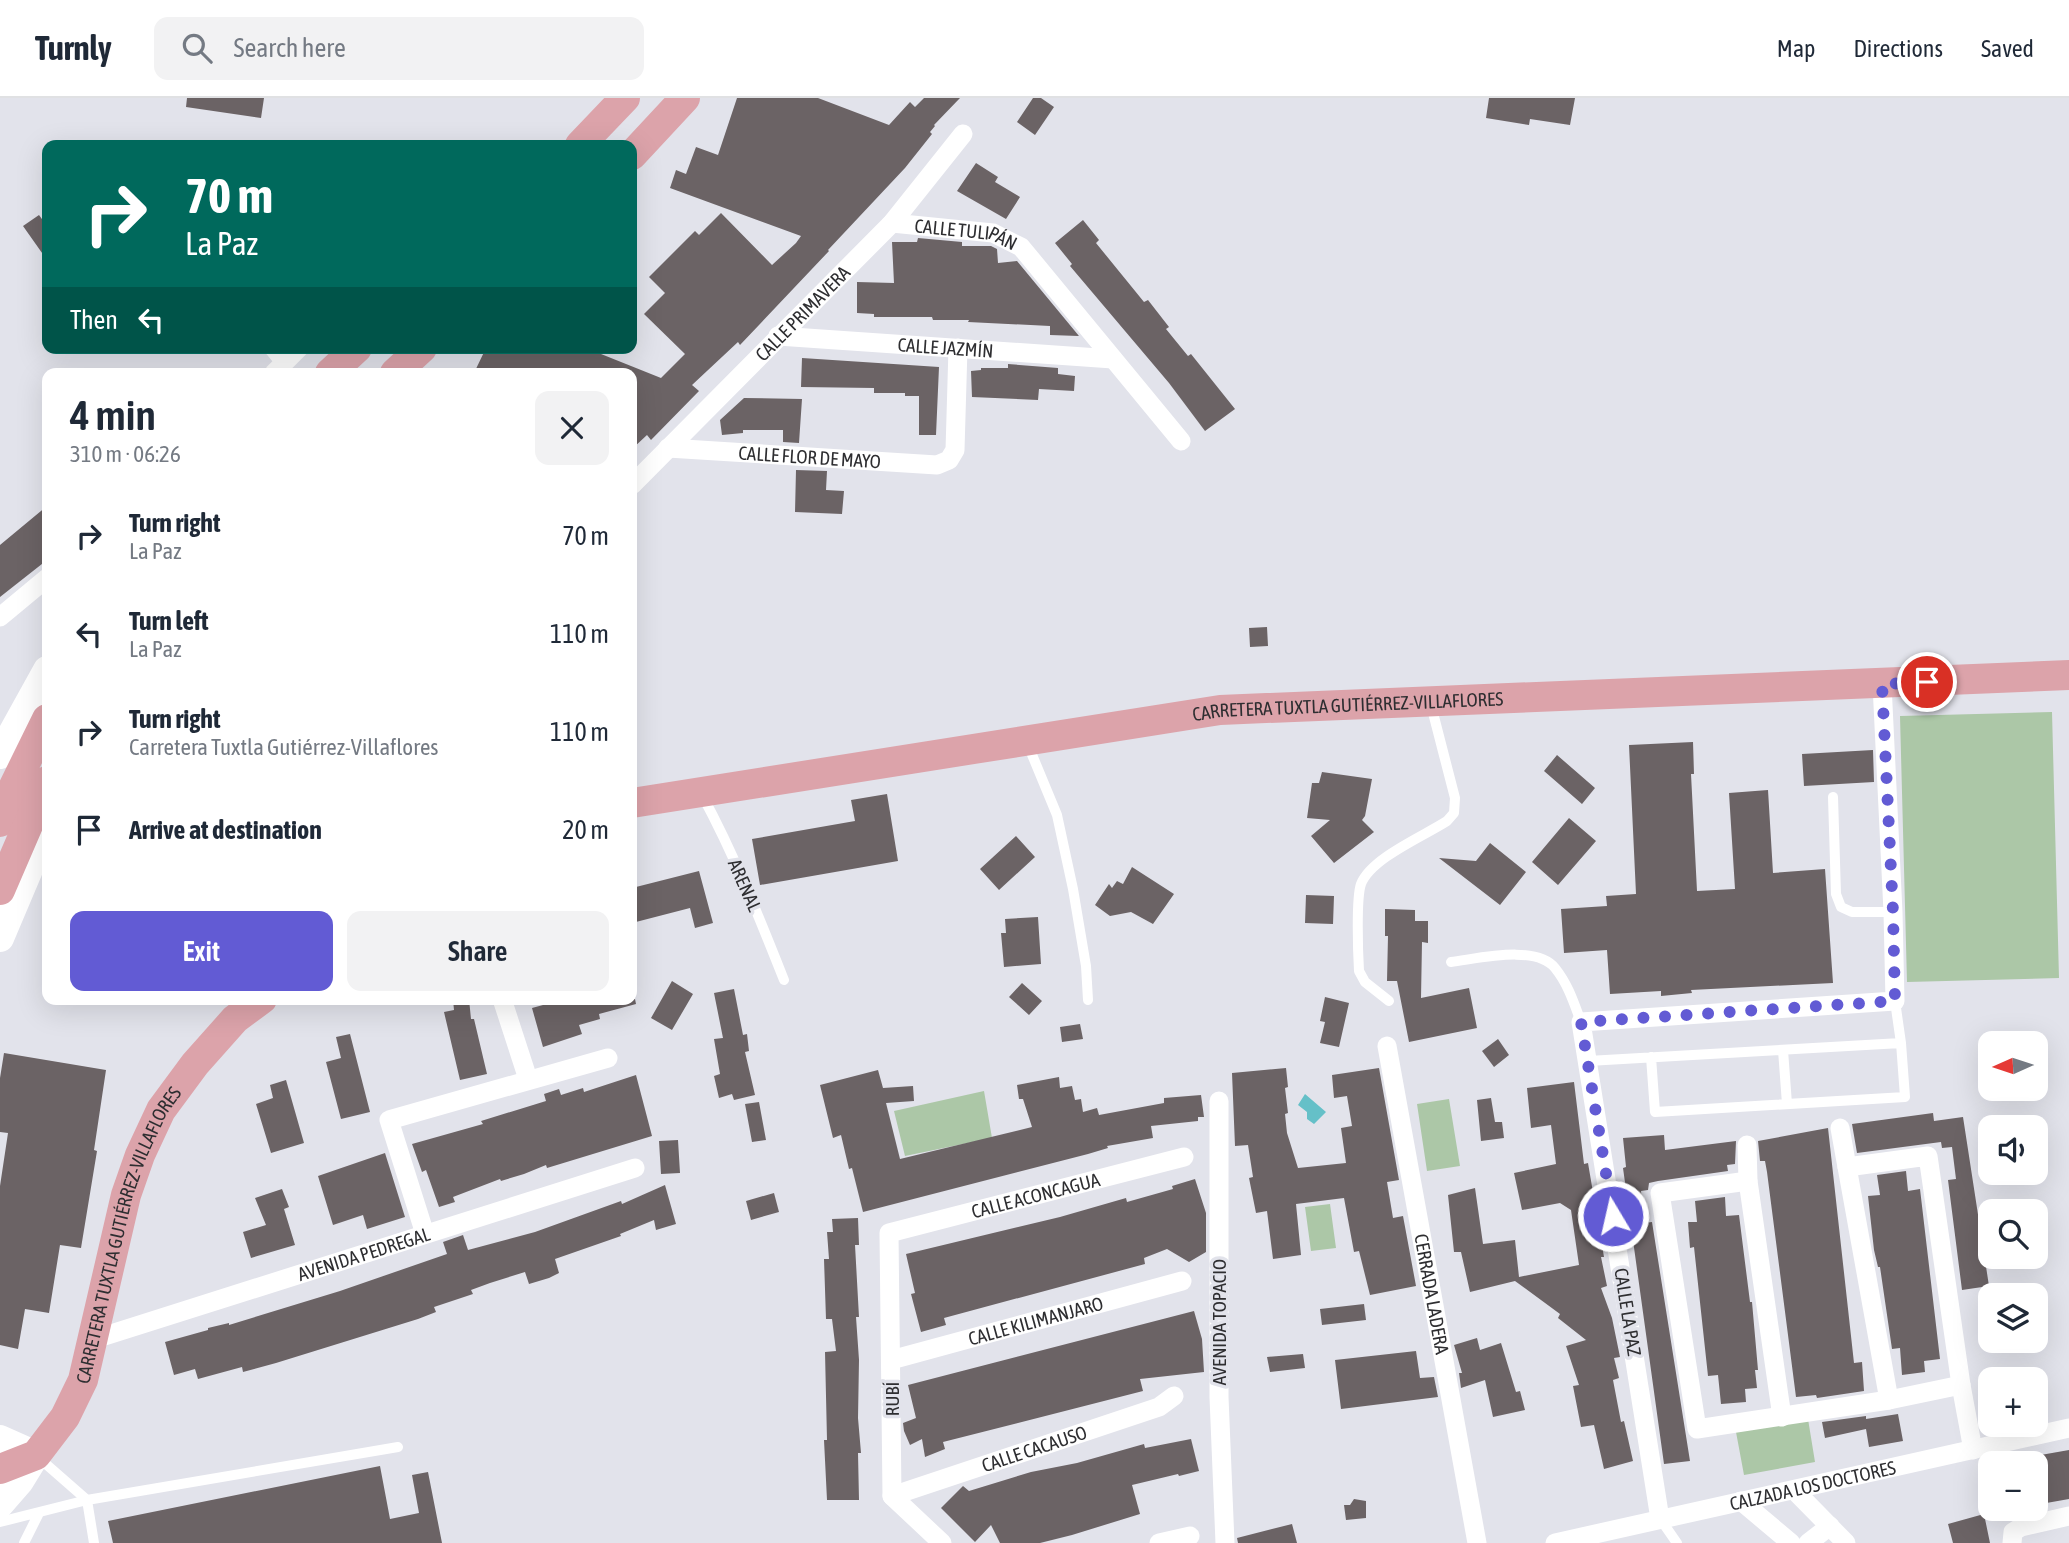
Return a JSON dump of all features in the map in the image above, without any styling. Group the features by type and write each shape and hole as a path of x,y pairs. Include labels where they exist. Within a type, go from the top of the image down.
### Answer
{"main road":[{"path":"585,140 625,98"},
{"path":"637,150 685,98"},
{"path":"335,368 351,354"},
{"path":"400,368 416,354"},
{"name":"CARRETERA TUXTLA GUTIÉRREZ-VILLAFLORES","path":"637,802 1220,710 2069,676"},
{"path":"0,822 11,792 42,729"},
{"path":"0,890 42,793"},
{"name":"CARRETERA TUXTLA GUTIÉRREZ-VILLAFLORES","path":"36,1455 65,1418 83,1380 126,1195 140,1155 161,1110 203,1055 236,1019 254,1005"},
{"path":"0,1469 36,1455"}],"street":[{"name":"CALLE PRIMAVERA","path":"637,480 892,223 963,134"},
{"name":"CALLE TULIPÁN","path":"892,223 993,233 1021,247 1181,441"},
{"name":"CALLE JAZMÍN","path":"778,336 1113,359"},
{"name":"CALLE FLOR DE MAYO","path":"668,448 937,465 949,460 955,450 958,348"},
{"path":"279,368 293,354"},
{"path":"0,618 42,582"},
{"path":"0,755 42,678"},
{"path":"1581,1022 1895,1001 1882,684"},
{"path":"0,938 42,839"},
{"path":"504,1005 528,1079"},
{"name":"CALLE LA PAZ","path":"1581,1022 1660,1519"},
{"name":"CERRADA LADERA","path":"1387,1046 1477,1543"},
{"path":"425,1234 389,1120 608,1058"},
{"name":"AVENIDA TOPACIO","path":"1219,1101 1219,1397 1225,1543"},
{"path":"1840,1128 1889,1399"},
{"path":"1747,1145 1748,1181 1782,1417"},
{"path":"1847,1167 1928,1156 1973,1450"},
{"name":"CALLE ACONCAGUA","path":"889,1233 1184,1157"},
{"name":"AVENIDA PEDREGAL","path":"92,1340 635,1168"},
{"path":"1748,1181 1660,1193 1697,1429 1782,1417 1961,1385"},
{"name":"RUBÍ","path":"889,1233 892,1496"},
{"name":"CALLE KILIMANJARO","path":"891,1360 1182,1281"},
{"name":"CALLE CACAUSO","path":"892,1496 1159,1407 1174,1396"},
{"name":"CALZADA LOS DOCTORES","path":"1555,1543 2069,1428"},
{"path":"0,1439 36,1455 20,1481 0,1504"},
{"path":"1794,1490 1846,1543"},
{"path":"892,1496 942,1543"},
{"path":"1741,1501 1791,1543"},
{"path":"2013,1537 2021,1527 2069,1517"},
{"path":"1808,1543 1830,1526"},
{"path":"1159,1543 1190,1536"}],"lane":[{"path":"1389,1001 1365,982 1359,971 1361,885 1370,872 1387,857 1447,821 1454,813 1455,798 1431,702"},
{"path":"1026,741 1057,815 1086,966 1088,1000"},
{"name":"ARENAL","path":"700,792 765,929 784,980"},
{"path":"1833,797 1836,894 1841,907 1852,912 1893,912"},
{"path":"1451,962 1501,955 1534,956 1553,965 1567,986 1581,1022"},
{"path":"1651,1057 1655,1112 1905,1097 1895,1001"},
{"path":"1588,1061 1900,1043"},
{"path":"1783,1050 1787,1104"},
{"path":"0,1522 87,1500 398,1447"},
{"path":"36,1455 87,1500 94,1543"},
{"path":"24,1543 38,1513"},
{"path":"1660,1519 1677,1543"}],"green space":[{"path":"2052,712 2059,978 1907,982 1900,716"},
{"path":"984,1091 992,1138 905,1156 894,1111"},
{"path":"1449,1099 1460,1166 1427,1171 1417,1104"},
{"path":"1330,1204 1336,1248 1311,1251 1305,1207"},
{"path":"1808,1419 1815,1462 1744,1475 1736,1432"}],"water":[{"path":"1305,1094 1326,1112 1314,1124 1307,1119 1307,1112 1298,1105"}],"building":[{"path":"187,98 264,98 261,118 186,107"},
{"path":"737,98 818,98 889,125 910,102 915,107 924,98 960,98 934,125 930,132 932,134 905,168 829,251 740,345 738,342 692,385 699,391 651,440 647,435 637,444 637,368 661,378 685,354 644,314 665,293 649,277 695,231 699,235 721,213 772,265 801,236 670,188 676,170 686,174 696,147 718,155"},
{"path":"1033,98 1041,98 1054,107 1035,135 1017,122"},
{"path":"1489,98 1575,98 1570,125 1530,119 1529,125 1486,118"},
{"path":"976,163 998,177 995,182 1020,197 1006,219 957,191"},
{"path":"39,215 42,219 42,253 23,226"},
{"path":"1083,220 1099,240 1096,243 1144,302 1148,300 1169,327 1166,329 1188,356 1191,354 1235,409 1205,431 1169,383 1070,266 1072,264 1055,243"},
{"path":"918,238 962,242 962,246 991,246 997,249 998,263 1017,261 1079,336 1050,335 1050,326 933,320 932,317 874,317 874,314 857,313 857,282 894,283 892,242 917,242"},
{"path":"483,354 601,354 636,368 476,368"},
{"path":"802,358 939,367 936,435 919,435 919,396 874,393 874,388 801,387"},
{"path":"1008,364 1058,368 1058,374 1075,376 1074,391 1039,389 1038,400 972,397 971,371 981,368 1008,368"},
{"path":"744,398 802,399 799,443 783,442 783,430 743,430 743,433 722,435 720,420"},
{"path":"796,470 827,471 826,490 844,491 842,514 795,512"},
{"path":"42,510 42,564 0,597 0,545"},
{"path":"1267,627 1268,646 1250,647 1249,628"},
{"path":"1693,742 1694,774 1691,774 1697,891 1735,889 1729,793 1768,790 1773,873 1825,869 1833,983 1691,990 1692,993 1661,996 1661,991 1610,994 1607,950 1564,953 1561,909 1607,906 1606,896 1636,894 1629,745"},
{"path":"1873,750 1874,782 1804,786 1802,754"},
{"path":"1557,755 1595,788 1582,804 1544,771"},
{"path":"1322,772 1372,779 1362,820 1374,832 1334,863 1311,836 1330,820 1307,818 1312,783 1319,783"},
{"path":"887,794 898,861 760,885 752,839 855,821 851,800"},
{"path":"1569,818 1596,841 1558,885 1532,862"},
{"path":"1016,836 1035,857 999,890 980,869"},
{"path":"1490,843 1526,872 1500,905 1439,858 1476,861"},
{"path":"1132,867 1174,894 1153,924 1131,912 1110,916 1095,905 1109,884 1112,888 1117,881 1123,884"},
{"path":"699,871 713,923 695,928 690,908 637,922 637,887"},
{"path":"1306,895 1334,896 1333,924 1305,923"},
{"path":"1385,909 1415,910 1415,921 1428,921 1428,943 1422,942 1421,998 1469,988 1477,1028 1409,1042 1397,981 1387,981 1388,936 1385,936"},
{"path":"1038,917 1041,964 1004,967 1001,933 1006,933 1005,919"},
{"path":"672,981 693,994 672,1030 651,1018"},
{"path":"1022,983 1042,1001 1029,1015 1009,997"},
{"path":"734,989 743,1035 747,1034 749,1051 745,1052 755,1095 734,1100 732,1094 719,1098 714,1076 720,1074 714,1039 723,1038 714,993"},
{"path":"1325,997 1349,1003 1339,1047 1320,1043 1325,1022 1320,1021"},
{"path":"454,1005 470,1005 487,1074 460,1080 444,1012 454,1010"},
{"path":"543,1005 632,1005 599,1014 600,1019 579,1025 582,1034 543,1047 532,1008"},
{"path":"1080,1024 1083,1039 1062,1042 1060,1027"},
{"path":"350,1034 370,1112 341,1119 326,1062 341,1058 336,1037"},
{"path":"1498,1039 1509,1055 1494,1067 1482,1051"},
{"path":"4,1053 106,1070 94,1150 97,1151 81,1248 60,1245 49,1313 25,1309 18,1349 0,1345 0,1186 8,1133 0,1132 0,1078"},
{"path":"1286,1068 1287,1133 1298,1168 1346,1163 1341,1128 1352,1126 1347,1096 1334,1098 1332,1075 1379,1068 1399,1180 1387,1182 1393,1218 1403,1216 1416,1286 1370,1295 1359,1251 1354,1252 1344,1198 1296,1204 1301,1255 1273,1259 1267,1211 1256,1213 1249,1178 1253,1177 1248,1145 1235,1146 1232,1073"},
{"path":"878,1070 883,1088 913,1086 914,1101 886,1103 900,1159 1032,1127 1023,1099 1019,1099 1017,1085 1059,1077 1060,1088 1072,1086 1075,1100 1081,1099 1083,1112 1097,1108 1099,1115 1164,1103 1164,1098 1201,1095 1204,1117 1198,1117 1198,1121 1151,1126 1153,1138 1107,1146 1108,1148 1088,1154 863,1212 841,1135 833,1138 820,1085"},
{"path":"636,1075 652,1136 547,1168 546,1165 501,1181 500,1179 453,1197 455,1202 439,1207 426,1170 422,1172 412,1144 483,1124 481,1121 546,1101 544,1094 559,1089 561,1095 583,1088 584,1092"},
{"path":"286,1080 304,1143 271,1153 256,1104 273,1098 270,1085"},
{"path":"1574,1082 1584,1164 1588,1163 1604,1257 1601,1257 1607,1286 1601,1288 1612,1318 1620,1357 1614,1358 1619,1378 1613,1380 1621,1422 1624,1421 1633,1461 1604,1469 1594,1425 1581,1427 1573,1386 1579,1385 1566,1346 1586,1340 1558,1318 1560,1314 1515,1281 1470,1292 1461,1252 1454,1252 1448,1195 1475,1188 1483,1244 1515,1240 1519,1277 1579,1265 1571,1210 1560,1203 1522,1210 1514,1173 1556,1164 1551,1125 1531,1128 1527,1088"},
{"path":"1491,1098 1495,1122 1502,1122 1504,1138 1481,1141 1477,1100"},
{"path":"759,1102 766,1140 752,1142 745,1104"},
{"path":"1933,1113 1934,1121 1963,1117 1978,1214 1978,1269 1986,1269 1989,1283 1978,1283 1978,1288 1962,1290 1948,1180 1956,1179 1952,1147 1942,1148 1941,1142 1857,1153 1852,1124"},
{"path":"1828,1128 1854,1363 1862,1362 1864,1391 1817,1398 1816,1395 1796,1397 1767,1172 1765,1161 1760,1161 1758,1141"},
{"path":"1664,1135 1665,1150 1736,1141 1735,1164 1727,1165 1728,1171 1649,1183 1648,1190 1641,1191 1644,1223 1652,1222 1690,1461 1664,1464 1623,1168 1626,1167 1623,1138"},
{"path":"678,1140 680,1173 661,1174 659,1141"},
{"path":"385,1153 405,1217 367,1229 363,1215 333,1225 318,1176"},
{"path":"1906,1171 1908,1191 1920,1189 1940,1359 1924,1361 1925,1372 1902,1375 1900,1348 1892,1349 1880,1267 1874,1250 1868,1196 1880,1195 1877,1175"},
{"path":"1195,1179 1206,1213 1206,1252 1189,1262 1167,1249 1144,1258 1145,1264 944,1318 946,1325 921,1332 911,1294 915,1293 906,1254 1060,1217 1126,1198 1127,1202 1173,1189 1172,1186"},
{"path":"665,1185 676,1224 656,1230 654,1220 620,1234 621,1236 555,1259 559,1273 549,1278 529,1284 525,1272 471,1290 473,1294 434,1307 436,1312 418,1319 243,1372 242,1367 198,1379 195,1369 174,1375 165,1342 340,1291 447,1254 443,1242 463,1235 468,1250 535,1232 621,1201 622,1204"},
{"path":"282,1189 289,1207 284,1209 295,1245 251,1258 243,1232 266,1225 255,1198"},
{"path":"774,1193 779,1212 751,1220 746,1201"},
{"path":"1725,1197 1726,1216 1739,1215 1752,1302 1758,1370 1755,1370 1757,1388 1745,1389 1746,1402 1721,1404 1718,1375 1708,1376 1694,1247 1690,1248 1688,1222 1697,1222 1695,1201"},
{"path":"858,1218 859,1245 855,1245 859,1317 856,1317 861,1453 858,1453 859,1500 827,1500 824,1440 827,1440 825,1352 836,1351 832,1319 826,1319 824,1259 829,1259 827,1232 833,1232 832,1219"},
{"path":"1364,1304 1366,1320 1322,1325 1320,1309"},
{"path":"1194,1311 1202,1339 1204,1372 1140,1379 1143,1391 943,1442 945,1449 925,1457 922,1439 910,1445 903,1423 916,1418 908,1385"},
{"path":"1477,1338 1480,1350 1501,1343 1516,1392 1520,1391 1525,1410 1493,1417 1485,1380 1461,1388 1459,1373 1462,1373 1454,1345"},
{"path":"1416,1351 1420,1378 1434,1377 1438,1397 1341,1409 1335,1360"},
{"path":"1303,1354 1305,1368 1270,1372 1267,1357"},
{"path":"1898,1414 1903,1441 1869,1447 1866,1429 1825,1438 1822,1422"},
{"path":"1191,1439 1199,1471 1132,1485 1140,1514 1072,1535 1040,1543 1000,1543 991,1525 975,1542 941,1508 963,1486 969,1491 1031,1472 1077,1463 1144,1444 1145,1448"},
{"path":"2069,1450 2069,1499 2048,1503 2048,1454"},
{"path":"380,1466 390,1519 419,1513 412,1475 428,1472 442,1543 113,1543 108,1521"},
{"path":"1354,1499 1366,1501 1366,1518 1346,1520 1344,1505 1350,1505"},
{"path":"1978,1516 1978,1521 1985,1521 1990,1543 1953,1543 1948,1524"},
{"path":"1292,1524 1297,1543 1238,1543 1237,1538"}],"route":[{"path":"1613,1216 1581,1022 1895,1001 1882,684 1927,682"}]}
